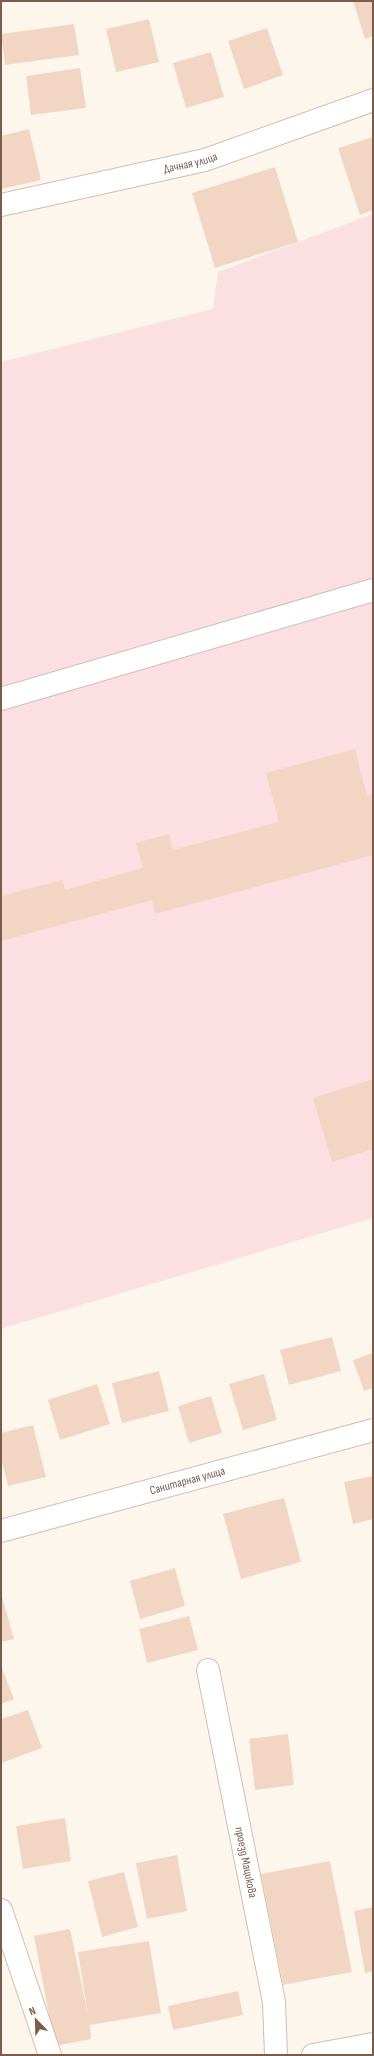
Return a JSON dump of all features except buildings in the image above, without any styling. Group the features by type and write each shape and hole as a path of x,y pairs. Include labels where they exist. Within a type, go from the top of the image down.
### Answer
{"street":[{"name":"Дачная улица","path":"1,205 205,160 373,100"},
{"path":"1,699 373,590"},
{"name":"Санитарная улица","path":"1,1531 373,1430"},
{"name":"проезд Мацикова","path":"208,1670 274,2002 276,2055"},
{"path":"1,1910 50,2055"},
{"path":"313,2055 373,2044"}],"shaded area":[{"path":"373,214 373,1218 1,1329 1,362 213,309 218,272"}]}
